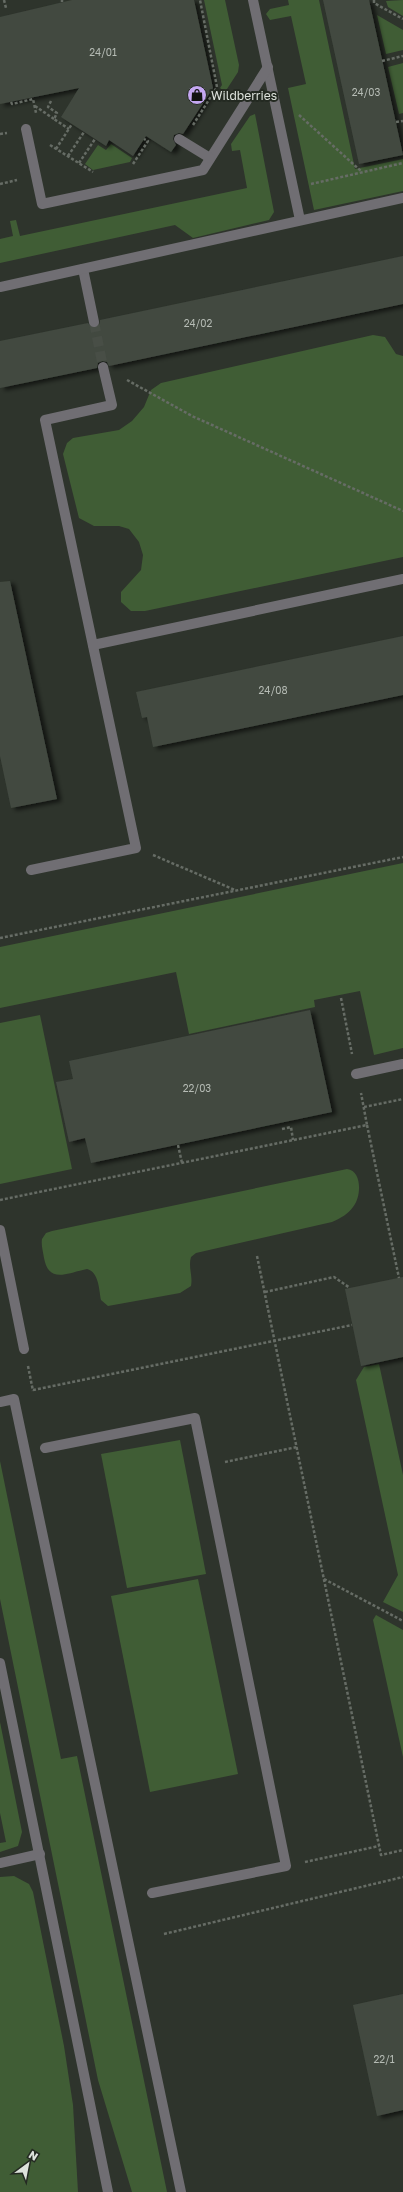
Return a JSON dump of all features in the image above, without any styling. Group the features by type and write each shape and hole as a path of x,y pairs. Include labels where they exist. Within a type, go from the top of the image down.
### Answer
{"street":[{"path":"253,0 300,220"},
{"path":"26,129 42,204 203,170 268,67"},
{"path":"181,140 210,158"},
{"path":"0,287 403,198"},
{"path":"83,269 94,322"},
{"path":"31,870 136,848 45,420 112,405 104,367"},
{"path":"93,645 403,579"},
{"path":"356,1074 403,1064"},
{"path":"0,1230 24,1349"},
{"path":"0,1402 14,1399 181,2192"},
{"path":"45,1448 195,1418 286,1866 152,1893"},
{"path":"0,1663 108,2192"},
{"path":"0,1863 40,1854"}],"path":[{"path":"4,0 6,8"},
{"path":"181,140 217,87 200,0"},
{"path":"374,0 374,3 403,19"},
{"path":"382,61 403,56"},
{"path":"272,91 362,172"},
{"path":"12,102 12,104 18,101 33,99 37,120"},
{"path":"51,101 48,107 57,113 54,119"},
{"path":"34,106 69,129"},
{"path":"396,122 403,121"},
{"path":"56,149 72,124"},
{"path":"68,156 84,132"},
{"path":"79,164 95,139"},
{"path":"133,164 148,141 144,139"},
{"path":"46,143 94,172 100,171"},
{"path":"126,166 140,163"},
{"path":"293,188 403,163"},
{"path":"104,367 192,416 403,511"},
{"path":"136,848 236,891"},
{"path":"0,938 403,857"},
{"path":"341,998 399,1278"},
{"path":"364,1107 403,1099"},
{"path":"0,1200 367,1124"},
{"path":"282,1129 291,1127 294,1140"},
{"path":"178,1145 182,1163"},
{"path":"257,1256 380,1855 403,1850"},
{"path":"265,1292 334,1278 350,1288"},
{"path":"33,1390 352,1325"},
{"path":"224,1462 297,1447"},
{"path":"324,1579 403,1621"},
{"path":"305,1862 379,1846"},
{"path":"164,1934 403,1878"}],"green space":[{"path":"204,0 225,0 239,65 238,72 225,92 220,88 222,85"},
{"path":"288,0 319,0 355,169 403,159 403,191 314,210 288,88 306,84 291,16 270,20 266,14 270,9 289,5"},
{"path":"403,0 403,16 388,7 386,1"},
{"path":"377,15 403,30 403,50 386,54"},
{"path":"403,63 403,113 399,114 388,67"},
{"path":"255,114 274,212 269,220 193,238 175,225 0,263 0,239 13,236 10,221 16,220 20,236 247,188 240,150 232,151 231,144 250,116"},
{"path":"111,144 132,158 130,162 93,170 85,164 98,145 106,150"},
{"path":"373,335 385,337 396,354 403,356 403,557 145,611 131,611 121,602 121,592 141,570 143,555 139,542 129,529 119,526 94,526 79,518 63,454 67,443 73,438 119,430 132,421 144,407 151,390 161,383"},
{"path":"403,863 403,1048 374,1055 360,991 314,1000 315,1007 189,1034 176,972 0,1008 0,947"},
{"path":"40,1015 72,1169 0,1184 0,1023"},
{"path":"347,1169 356,1175 359,1185 359,1192 356,1203 347,1214 332,1222 196,1253 191,1257 190,1261 191,1286 180,1293 108,1306 101,1300 98,1282 91,1271 87,1269 60,1275 50,1271 46,1266 42,1248 42,1239 46,1233 52,1231"},
{"path":"379,1364 403,1475 403,1612 383,1602 398,1575 356,1380 364,1367"},
{"path":"180,1440 206,1574 127,1588 101,1454"},
{"path":"0,1461 61,1759 77,1756 167,2192 132,2192 98,2080 0,1599"},
{"path":"198,1579 238,1774 150,1792 111,1596"},
{"path":"376,1615 403,1630 403,1757 373,1620"},
{"path":"0,1722 22,1832 18,1846 0,1852 0,1843 6,1842 0,1813"},
{"path":"14,1876 29,1884 33,1892 64,2046 73,2105 78,2192 0,2192 0,1877"}],"building":[{"path":"72,0 194,0 213,88 183,134 179,133 174,135 173,139 176,145 171,152 146,136 133,156 109,140 106,146 61,117 79,88 0,104 0,17"},
{"path":"323,0 369,0 403,155 359,164"},
{"path":"403,256 403,304 109,366 107,362 102,361 98,363 97,368 0,388 0,341 88,323 92,328 96,328 100,324 100,320"},
{"path":"10,581 57,799 11,808 0,756 0,582"},
{"path":"403,636 403,695 153,747 147,717 142,718 136,692"},
{"path":"310,1010 332,1112 91,1163 85,1138 69,1142 56,1082 73,1079 69,1061"},
{"path":"403,1277 403,1357 361,1366 345,1289"},
{"path":"403,1994 403,2110 377,2116 353,2005"}],"tunnel":[{"path":"94,322 103,367"}],"place":[{"name":"Wildberries","path":"197,95"}]}
